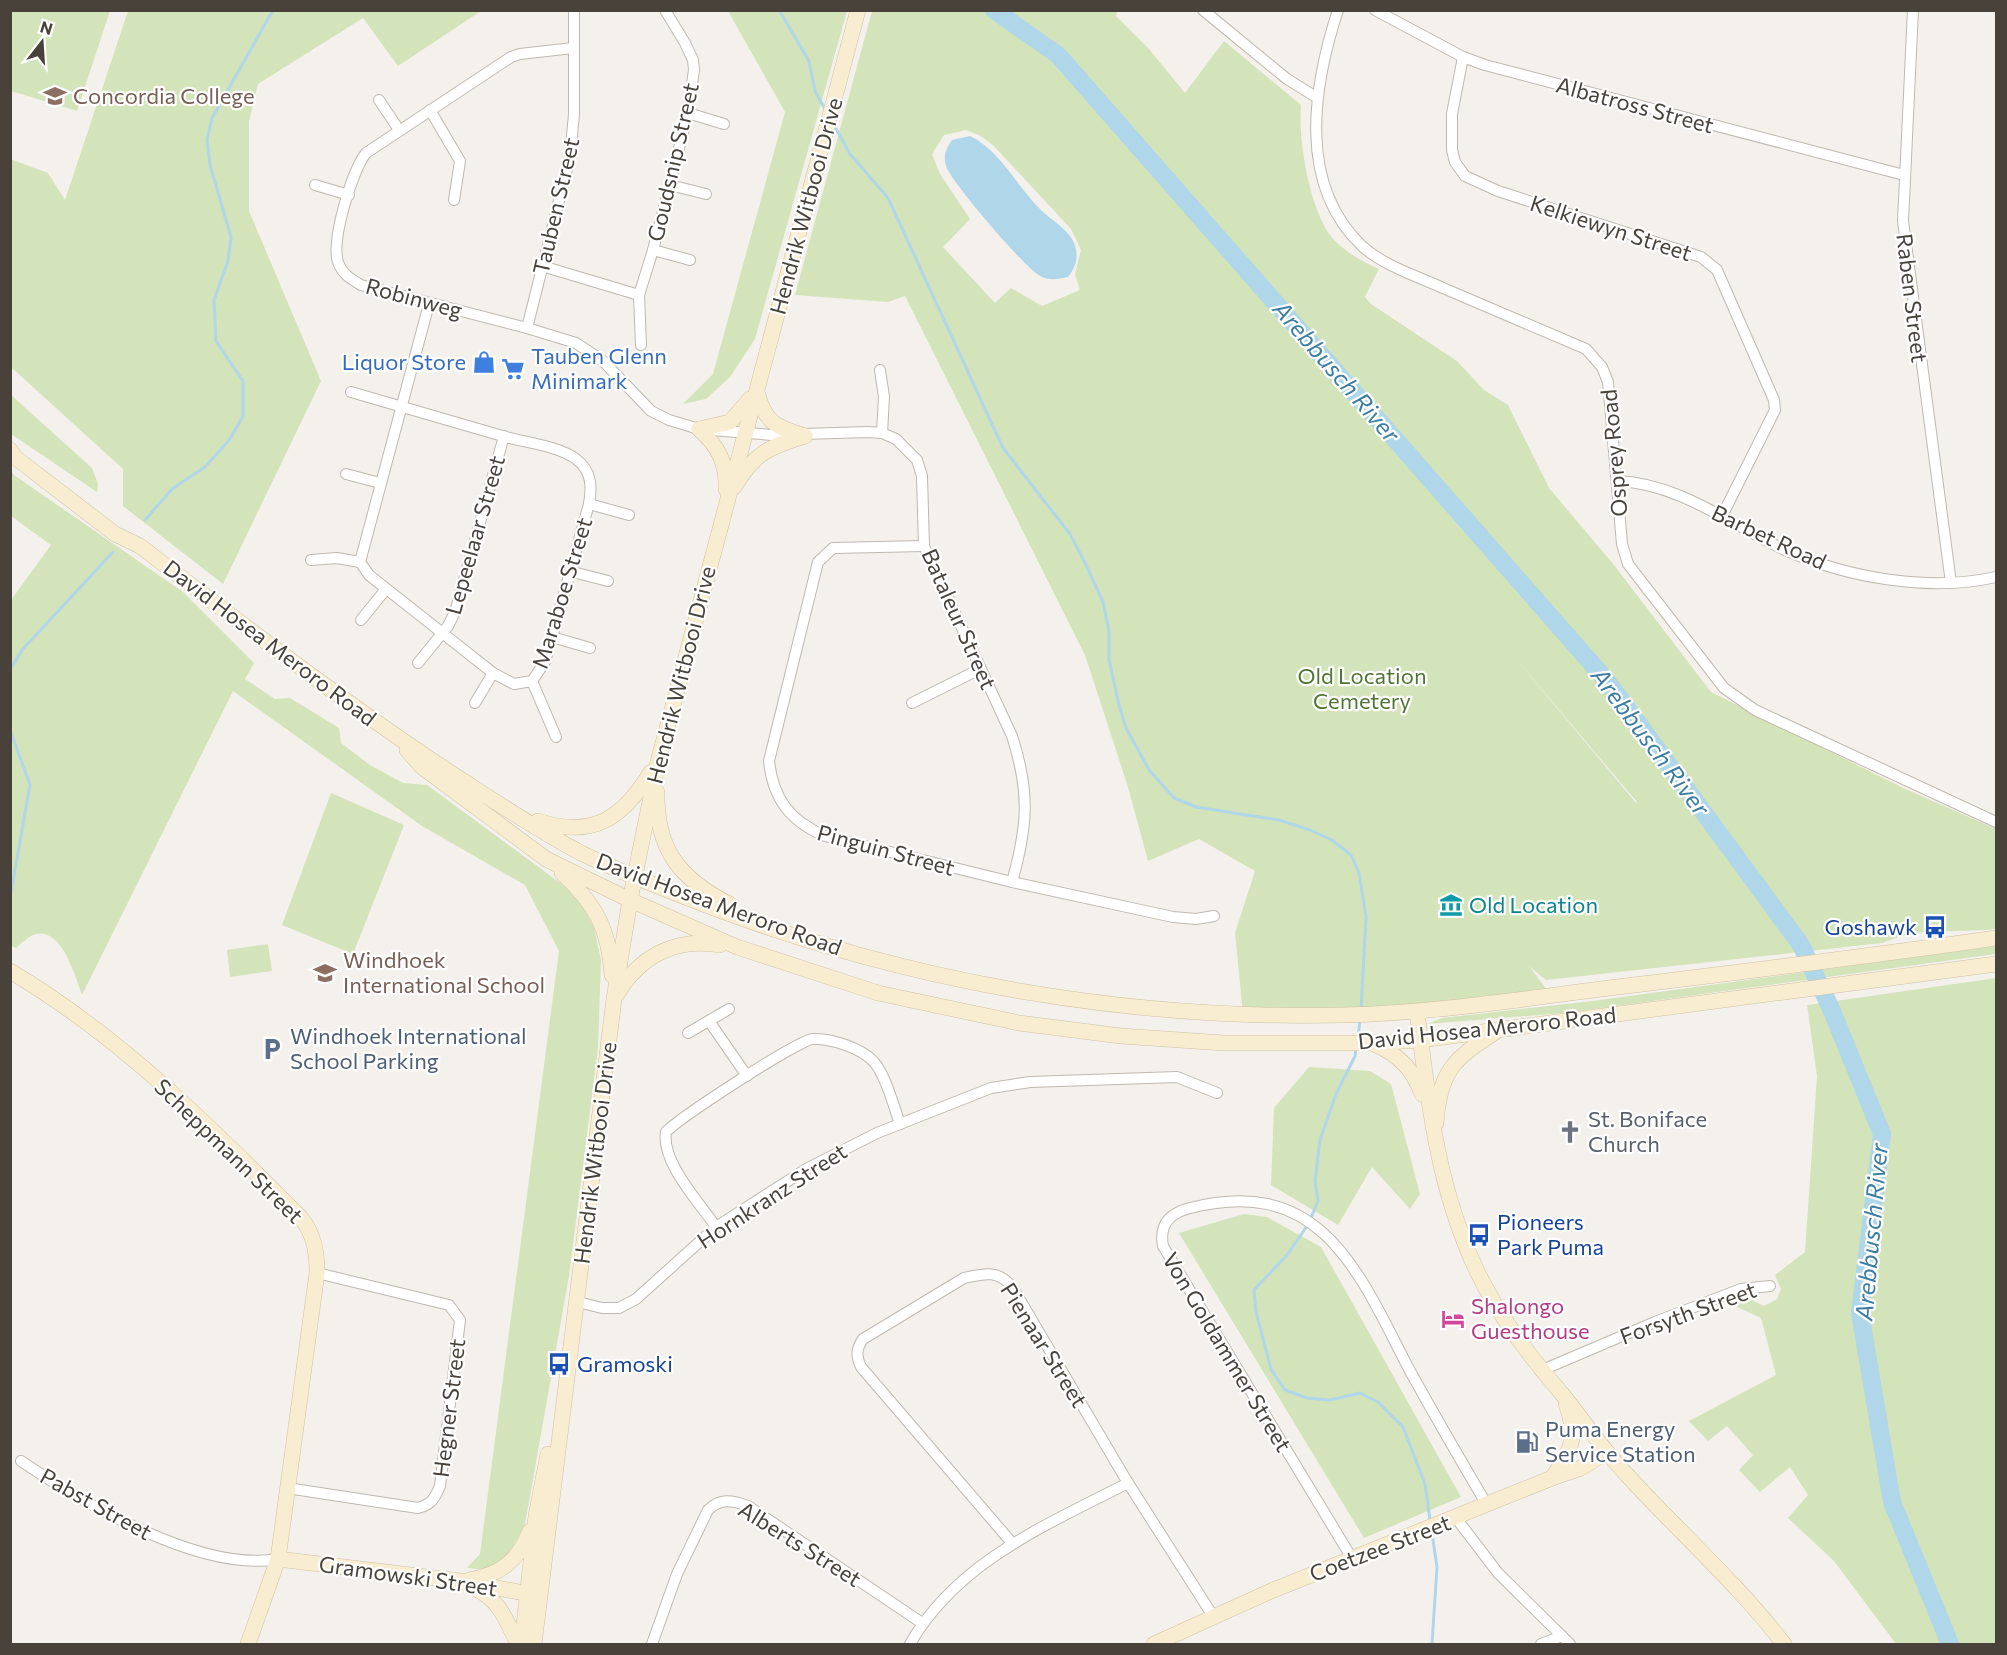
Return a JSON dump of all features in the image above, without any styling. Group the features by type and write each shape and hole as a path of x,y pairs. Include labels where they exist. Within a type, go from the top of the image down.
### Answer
{"main road":[{"name":"Hendrik Witbooi Drive","path":"520,1644 532,1594 571,1353 614,999 634,878 658,762 725,502 858,10"},
{"path":"699,429 730,422 738,416 756,389"},
{"path":"756,389 761,410 770,421 805,436"},
{"path":"699,429 714,442 721,456 726,480 725,502"},
{"path":"725,502 757,456 772,446 805,436"},
{"name":"David Hosea Meroro Road","path":"10,448 22,451 110,517 140,546 399,740 512,813 576,850 634,878 785,934 888,963 1020,992 1144,1009 1322,1015 1371,1014 1417,1012 1833,962 1996,938"},
{"name":"David Hosea Meroro Road","path":"399,740 422,767 546,860 630,900 737,947 878,993 1019,1023 1121,1036 1224,1043 1319,1044 1420,1040 1996,964"},
{"path":"512,813 552,826 572,829 590,827 608,820 628,805 658,762"},
{"path":"658,762 659,819 663,841 685,876 704,891 785,934"},
{"path":"546,860 582,893 601,921 607,939 614,999"},
{"path":"614,999 642,963 670,946 708,943 737,947"},
{"name":"Scheppmann Street","path":"10,971 72,1011 214,1131 309,1228 317,1256 317,1273 278,1559 248,1644"},
{"path":"1417,1012 1429,1114 1456,1220 1476,1270 1500,1314 1540,1371 1561,1393 1607,1452 1711,1561 1784,1644"},
{"path":"1435,1142 1437,1108 1449,1069 1474,1046 1496,1031"},
{"path":"1369,1043 1388,1050 1406,1065 1414,1075 1429,1114"},
{"name":"Hendrik Witbooi Drive","path":"534,1644 532,1594 536,1516 571,1353"},
{"path":"1552,1478 1568,1455 1574,1438 1570,1415 1561,1393"},
{"name":"Coetzee Street","path":"1154,1644 1213,1616 1579,1469 1607,1452"},
{"path":"1579,1469 1605,1466 1627,1475"},
{"path":"460,1581 486,1577 511,1562 520,1552 536,1516"},
{"name":"Gramowski Street","path":"278,1559 460,1581 532,1594"},
{"path":"460,1581 494,1600 520,1644"}],"street":[{"name":"Tauben Street","path":"526,328 570,157 574,114 574,10"},
{"name":"Goudsnip Street","path":"641,345 639,295 670,185 688,113 693,80 693,60 665,10"},
{"path":"1203,10 1287,79 1316,97"},
{"name":"Osprey Road","path":"1338,10 1325,54 1316,97 1316,144 1330,203 1340,220 1364,248 1400,269 1586,350 1594,357 1608,382 1622,544 1628,564 1724,688 1755,710 1996,822"},
{"name":"Albatross Street","path":"1375,10 1464,57 1904,175"},
{"name":"Raben Street","path":"1913,10 1903,221 1951,583"},
{"name":"Robinweg","path":"573,48 511,57 366,153 357,167 336,248 341,269 361,285 526,328 583,346 603,361 651,411 669,420 699,429 745,432"},
{"name":"Kelkiewyn Street","path":"1464,57 1452,114 1455,162 1464,177 1498,191 1701,257 1717,270 1774,400 1775,410 1722,516"},
{"path":"379,100 399,130"},
{"path":"430,110 459,155 460,175 454,200"},
{"path":"688,113 724,124"},
{"path":"315,184 349,195"},
{"path":"670,185 706,194"},
{"path":"653,250 690,260"},
{"path":"542,266 639,295"},
{"path":"310,560 337,558 360,562 429,304"},
{"path":"745,432 805,436 882,433 884,396 880,370"},
{"name":"Maraboe Street","path":"351,392 567,454 578,460 592,481 589,504 552,637 542,670 532,681 514,684 493,673 369,575 360,562"},
{"name":"Bataleur Street","path":"882,433 902,444 917,460 923,491 924,546 1012,736 1025,782 1023,830 1012,882"},
{"name":"Lepeelaar Street","path":"418,663 443,632 455,612 504,436"},
{"path":"346,474 380,483"},
{"name":"Barbet Road","path":"1617,481 1653,485 1722,516 1785,549 1827,565 1881,577 1951,583 1996,578"},
{"path":"589,504 628,516"},
{"name":"Pinguin Street","path":"924,546 833,548 818,562 771,743 769,761 771,777 778,798 790,816 805,828 825,836 1012,882 1173,917 1214,916"},
{"path":"569,571 608,581"},
{"path":"361,620 386,589"},
{"path":"552,637 591,648"},
{"path":"912,703 980,669"},
{"path":"475,703 493,673"},
{"path":"532,681 556,737"},
{"path":"688,1033 729,1010"},
{"path":"709,1021 747,1076"},
{"path":"716,1227 669,1157 664,1144 666,1132 747,1076 806,1041 813,1039 846,1047 875,1062 900,1124"},
{"name":"Hornkranz Street","path":"578,1302 602,1308 619,1308 636,1299 716,1227 808,1168 850,1145 991,1088 1030,1082 1177,1077 1217,1093"},
{"name":"Von Goldammer Street","path":"1353,1560 1163,1246 1161,1237 1164,1225 1172,1214 1199,1206 1238,1200 1273,1204 1310,1222 1332,1241 1353,1267 1487,1505"},
{"name":"Hegner Street","path":"287,1488 418,1508 427,1506 434,1499 440,1486 460,1320 458,1314 448,1305 317,1273"},
{"name":"Pienaar Street","path":"1012,1543 861,1367 857,1357 858,1347 863,1339 964,1278 994,1273 1005,1278 1128,1483 1213,1616"},
{"name":"Forsyth Street","path":"1540,1371 1655,1322 1741,1289 1770,1286"},
{"name":"Pabst Street","path":"21,1461 74,1496 158,1538 210,1553 260,1561 278,1559"},
{"path":"910,1644 922,1623 955,1586 1012,1543 1128,1483"},
{"name":"Alberts Street","path":"652,1644 677,1575 708,1510 716,1502 727,1500 748,1506 922,1623"},
{"path":"1456,1518 1498,1573 1570,1644"},
{"path":"1541,1644 1562,1636"}],"green space":[{"path":"10,11 110,11 77,111 11,91"},
{"path":"128,11 481,11 398,66 363,18 258,84 249,121 249,211 321,381 223,584 123,506 123,469 11,367 10,159 48,173 65,200"},
{"path":"728,11 847,11 755,339 730,377 706,399 683,404 713,374 785,112"},
{"name":"Old Location Cemetery","path":"872,11 1117,11 1116,16 1149,49 1185,93 1224,41 1301,105 1303,153 1311,190 1323,222 1330,235 1340,246 1379,269 1365,297 1371,304 1457,361 1484,390 1508,405 1549,488 1614,565 1711,692 1901,787 1996,829 1996,929 1926,932 1898,937 1882,943 1546,980 1529,966 1551,995 1417,1012 1243,1014 1235,933 1255,871 1199,839 1148,861 1128,787 1085,655 905,296 888,302 795,295","holes":["966,130 979,135 993,145 1071,229 1081,250 1075,274 1080,290 1042,306 1011,288 995,303 943,247 970,219 940,174 932,154 944,135","1506,647 1637,802 1636,803"]},
{"path":"11,395 92,468 98,484 97,492 11,434"},
{"path":"10,469 14,475 183,592 254,663 245,679 275,699 290,698 339,728 341,743 370,765 403,783 427,785 567,888 582,904 594,928 601,960 598,1048 569,1276 525,1524 514,1544 494,1566 487,1569 467,1568 480,1554 559,951 525,885 422,826 233,691 82,995 65,953 50,936 41,933 31,936 16,948 11,946 11,600 51,545 11,516"},
{"path":"331,793 404,825 353,954 282,925"},
{"path":"268,944 272,971 230,977 227,950"},
{"path":"1996,946 1996,954 1564,1013 1427,1024 1442,1018 1593,1001"},
{"path":"1996,978 1996,1644 1896,1644 1834,1561 1788,1518 1808,1495 1790,1467 1760,1492 1739,1470 1753,1455 1727,1426 1708,1441 1689,1421 1776,1375 1761,1318 1735,1306 1736,1298 1741,1295 1764,1306 1777,1299 1781,1289 1775,1275 1805,1252 1817,1076 1807,1005"},
{"path":"1309,1067 1370,1071 1391,1084 1420,1194 1410,1209 1372,1167 1338,1225 1271,1185 1274,1108"},
{"path":"1244,1214 1267,1217 1321,1247 1461,1497 1364,1538 1179,1233"}],"water":[{"path":"970,136 991,151 1032,201 1069,235 1077,254 1074,268 1068,277 1047,279 1032,270 989,224 951,175 945,162 948,146 952,140"}],"waterway":[{"path":"145,520 172,489 205,467 230,439 243,416 243,381 216,341 214,300 228,261 231,237 210,165 207,140 212,118 273,10"},
{"path":"779,10 809,61 815,91 826,111"},
{"name":"Arebbusch River","path":"994,10 1058,55 1607,681 1801,945 1832,1011 1882,1134 1860,1313 1892,1502 1950,1644"},
{"path":"834,125 850,154 888,198 1003,448 1070,534 1085,563 1103,602 1109,631 1109,660 1126,728 1149,770 1174,798 1196,807 1279,820 1332,840 1351,855 1359,873 1366,917 1361,1011"},
{"path":"10,670 22,650 113,552"},
{"path":"10,730 30,785 10,898"},
{"path":"1358,1038 1360,1020"},
{"path":"1310,1220 1318,1201 1315,1181 1320,1140 1336,1094 1355,1056 1356,1047"},
{"path":"1307,1226 1287,1255 1254,1290 1256,1312 1271,1369 1285,1390 1307,1398 1330,1400 1360,1393 1378,1402 1403,1427 1425,1484 1430,1520"},
{"path":"1432,1533 1437,1567 1432,1644"}],"place":[{"name":"Concordia College","path":"55,96"},
{"name":"Liquor Store","path":"484,362"},
{"name":"Tauben Glenn Minimark","path":"513,369"},
{"name":"Old Location","path":"1451,905"},
{"name":"Goshawk","path":"1935,927"},
{"name":"Windhoek International School","path":"325,973"},
{"name":"Windhoek International School Parking","path":"272,1049"},
{"name":"St. Boniface Church","path":"1570,1132"},
{"name":"Pioneers Park Puma","path":"1479,1235"},
{"name":"Shalongo Guesthouse","path":"1453,1319"},
{"name":"Gramoski","path":"559,1364"},
{"name":"Puma Energy Service Station","path":"1527,1442"}]}
